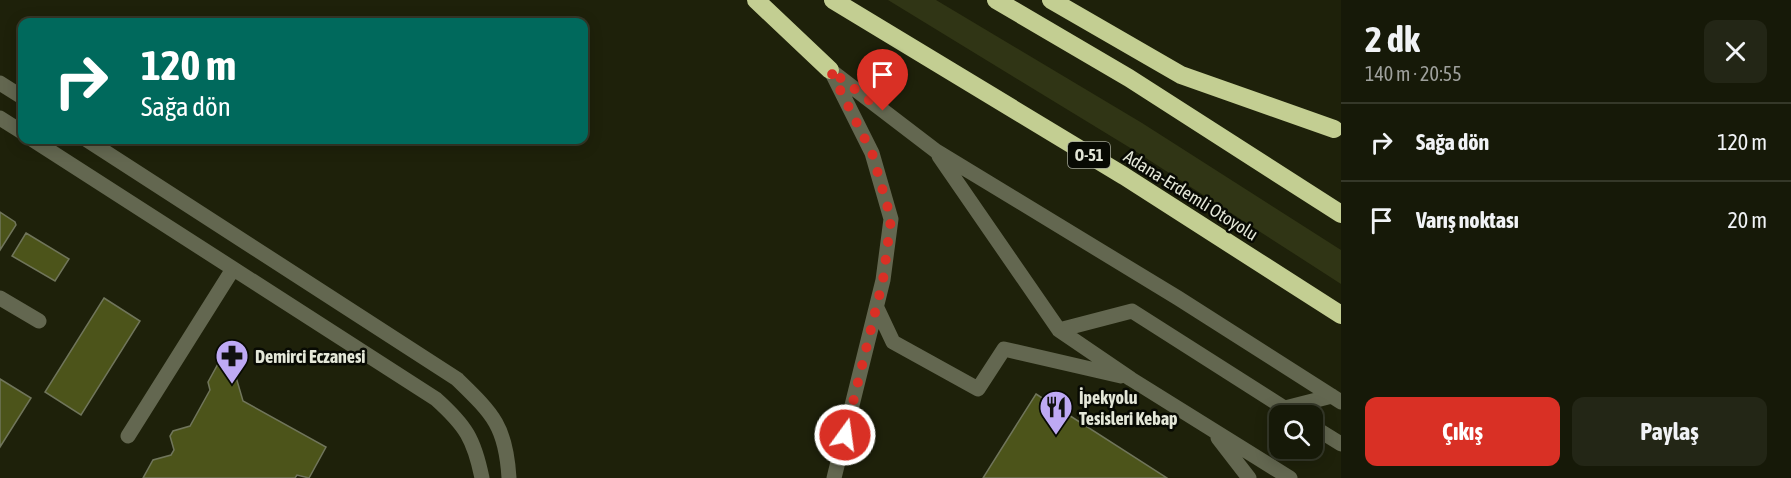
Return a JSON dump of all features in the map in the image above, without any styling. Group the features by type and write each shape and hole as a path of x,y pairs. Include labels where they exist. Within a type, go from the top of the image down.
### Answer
{"highway":[{"path":"756,0 830,70"},
{"name":"Adana-Erdemli Otoyolu","path":"833,0 1124,176 1341,315"},
{"path":"996,0 1129,78 1341,214"},
{"path":"1051,0 1181,75 1339,130"}],"street":[{"path":"830,70 936,151 1178,298 1336,399"},
{"path":"830,70 872,153 891,219 877,308 834,478"},
{"path":"0,83 18,94"},
{"path":"0,118 18,129"},
{"path":"39,144 436,399 459,420 476,449 482,478"},
{"path":"93,144 457,379 496,420 508,448 509,478"},
{"path":"936,151 1059,330 1131,379 1290,478"},
{"path":"128,436 233,269"},
{"path":"0,298 39,321"},
{"path":"877,308 893,342 978,389 1004,349 1131,379"},
{"path":"1059,330 1132,311 1280,405"},
{"path":"1315,405 1336,399"},
{"path":"1211,429 1249,478"},
{"path":"1323,433 1341,444"}],"green space":[{"path":"888,0 936,0 1142,123 1341,250 1341,284 1132,149"}],"building":[{"path":"0,212 16,225 0,250"},
{"path":"26,233 69,259 55,281 12,256"},
{"path":"104,298 140,321 81,415 45,392"},
{"path":"231,360 243,401 326,447 309,478 297,475 295,478 143,478 153,460 171,455 174,450 170,436 173,431 190,426 210,390 208,382 218,364"},
{"path":"0,379 31,398 0,447"},
{"name":"İpekyolu Tesisleri Kebap","path":"1036,394 1167,478 983,478"}],"place":[{"name":"Demirci Eczanesi","path":"232,385"},
{"name":"İpekyolu Tesisleri Kebap","path":"1056,436"}],"route":[{"path":"845,435 883,280 891,219 872,153 830,70 883,111"}]}
